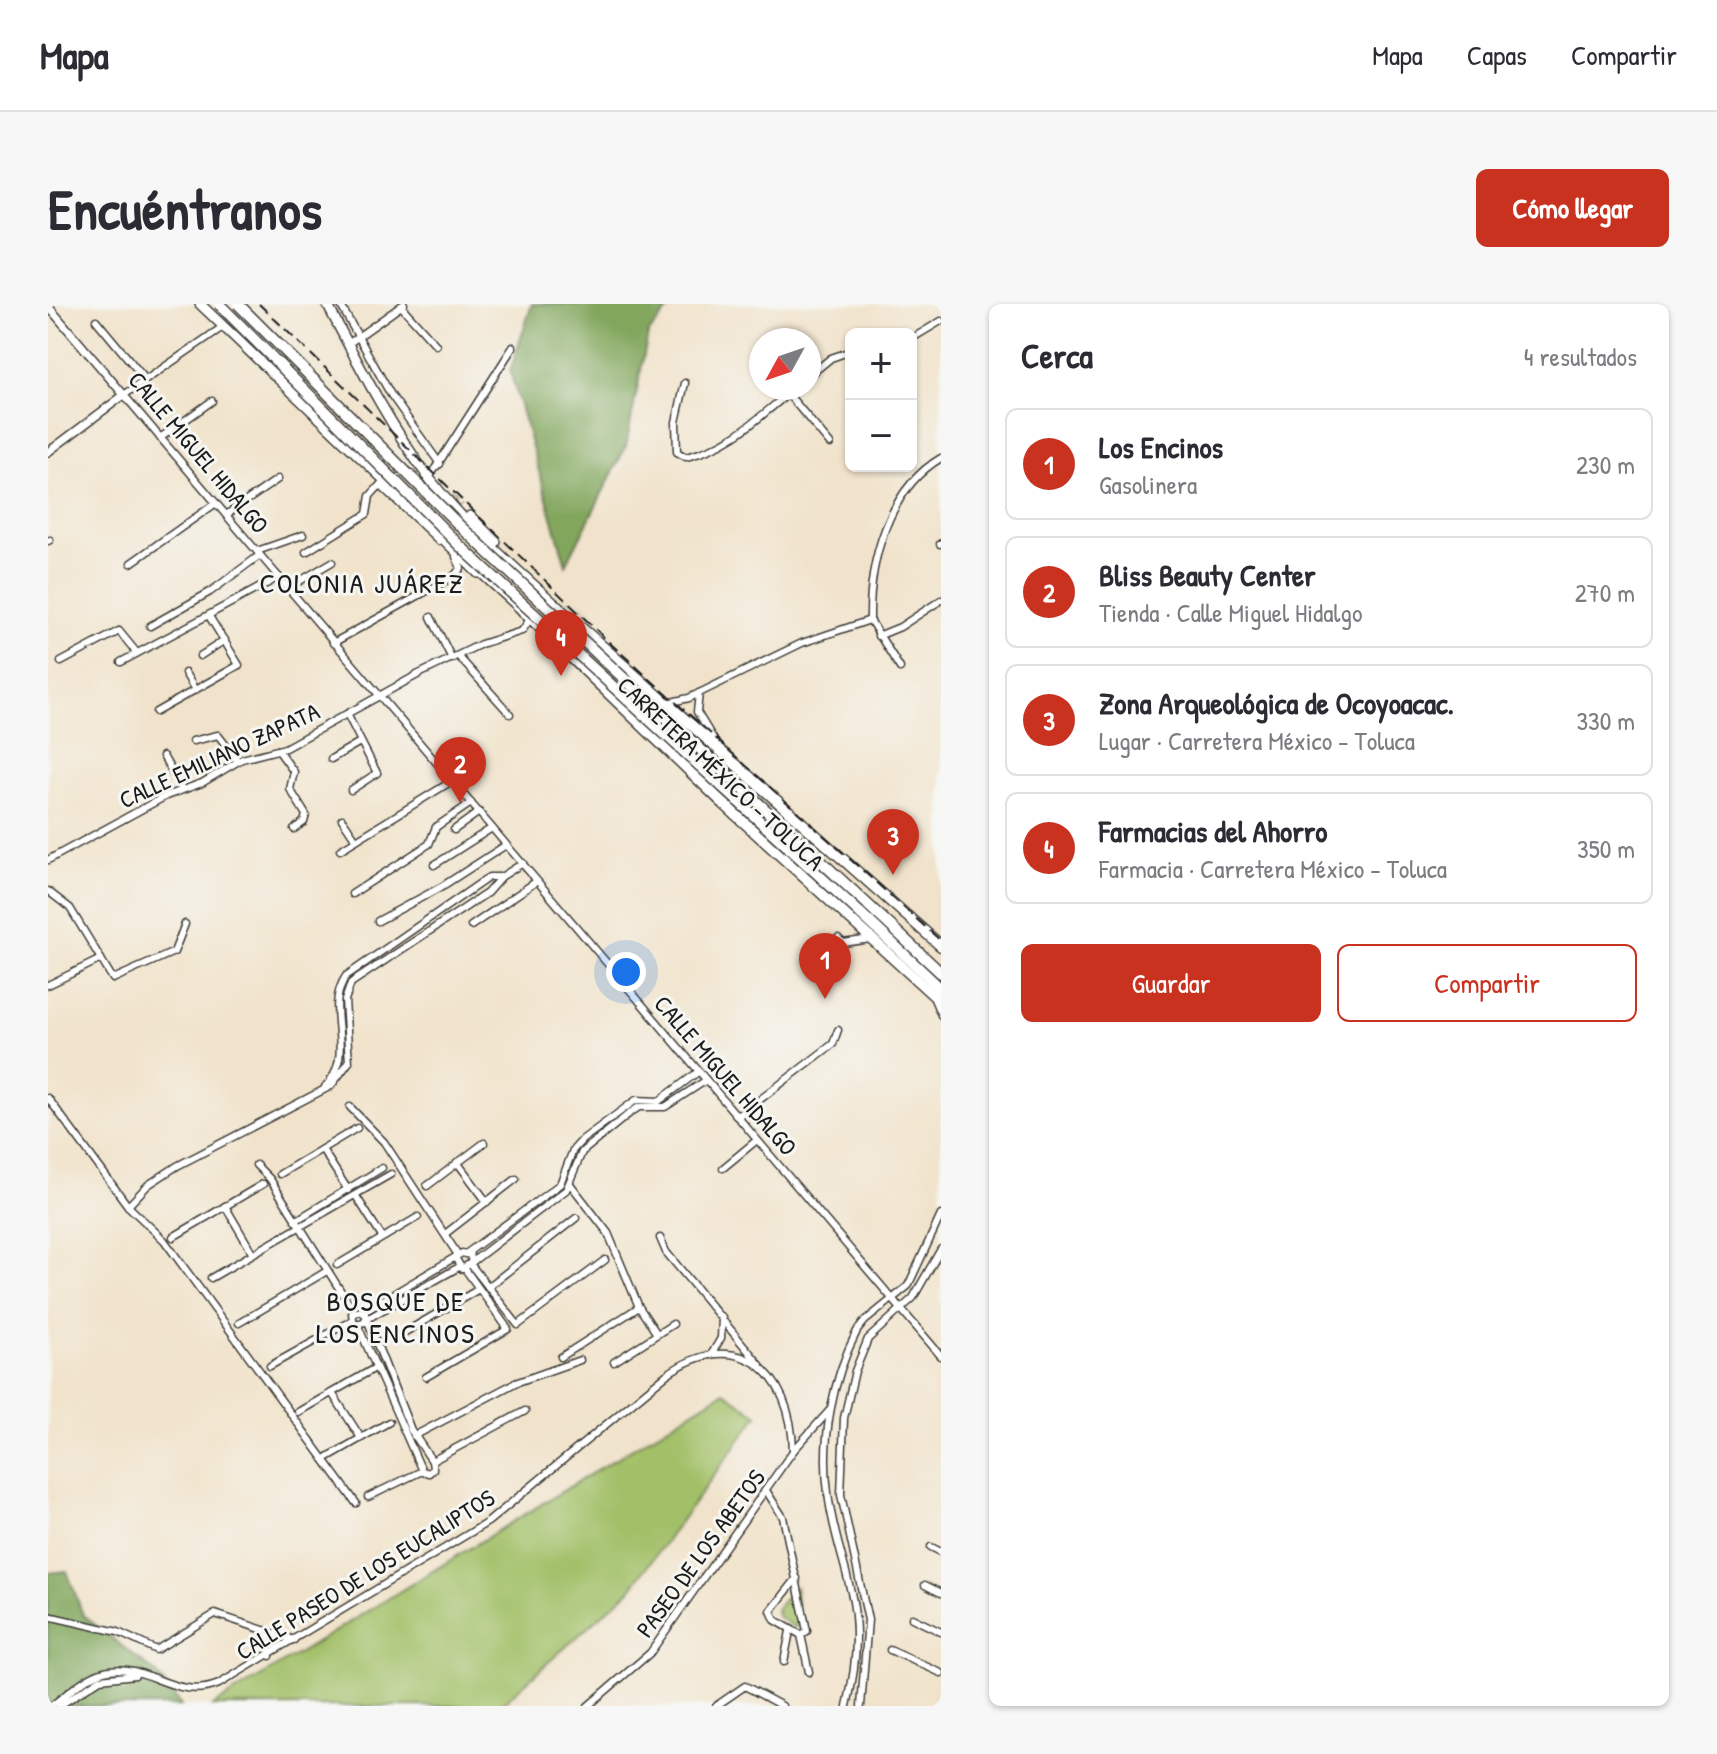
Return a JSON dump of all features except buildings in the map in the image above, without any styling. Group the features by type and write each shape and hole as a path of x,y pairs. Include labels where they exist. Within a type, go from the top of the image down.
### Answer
{"highway":[{"path":"219,304 460,546 860,913 936,990"},
{"path":"238,304 462,528 941,973"},
{"name":"CARRETERA MÉXICO - TOLUCA","path":"526,615 871,939 936,990 941,1002"},
{"name":"CARRETERA MÉXICO - TOLUCA","path":"568,616 941,946"}],"main road":[{"name":"CARRETERA MÉXICO - TOLUCA","path":"200,304 382,482 526,615"},
{"name":"CARRETERA MÉXICO - TOLUCA","path":"327,304 382,406 429,478 478,533 568,616"},
{"path":"461,507 568,616"},
{"path":"435,531 526,615"}],"street":[{"path":"340,304 417,436 440,464"},
{"path":"348,344 403,305 436,345"},
{"name":"CALLE MIGUEL HIDALGO","path":"48,306 941,1356"},
{"path":"96,320 145,379"},
{"path":"917,335 941,321"},
{"path":"48,452 145,379 224,326"},
{"path":"429,478 513,347"},
{"path":"821,366 845,353"},
{"path":"685,383 675,437 676,450 683,457 729,441 780,400"},
{"path":"793,400 830,444"},
{"path":"160,438 212,401"},
{"path":"900,668 870,620 869,586 877,551 916,476 941,460"},
{"path":"226,515 278,479"},
{"path":"306,552 367,514 370,496 382,482 457,557 461,568 454,576 333,643"},
{"path":"131,563 216,503"},
{"path":"150,626 210,592 259,553 303,535"},
{"path":"288,588 332,562"},
{"path":"121,662 279,577"},
{"path":"878,636 900,627 941,600"},
{"name":"CALLE EMILIANO ZAPATA","path":"48,860 182,789 202,783 238,761 278,750 347,714 377,694 481,644 522,631 526,615"},
{"path":"156,712 239,665 209,616"},
{"path":"431,617 455,658 510,714"},
{"path":"664,703 682,701 802,643 870,620"},
{"path":"61,662 119,631 137,653"},
{"path":"200,656 225,640"},
{"path":"185,673 195,690"},
{"path":"699,693 696,708 700,720 729,761"},
{"path":"347,714 377,774 351,790"},
{"path":"193,741 218,735 238,761"},
{"path":"331,759 360,742"},
{"path":"278,750 294,772 290,789 306,815 304,822 294,829"},
{"path":"163,756 182,789"},
{"path":"340,850 452,781"},
{"path":"352,894 429,844 436,827 471,803"},
{"path":"454,830 479,812"},
{"path":"342,819 356,840"},
{"path":"434,865 492,828"},
{"path":"378,921 441,887 506,845"},
{"path":"339,1020 357,975 487,893 501,877 523,863"},
{"path":"320,1092 338,1072 341,1061 339,987 353,970 489,877 501,877"},
{"path":"471,926 537,881"},
{"path":"48,891 70,908 115,979 174,952 185,924"},
{"path":"840,941 871,939"},
{"path":"48,985 101,959"},
{"path":"936,990 941,1015"},
{"path":"128,1206 148,1185 177,1166 320,1092 341,1077 349,1062 345,1000"},
{"path":"737,1117 833,1044 838,1030"},
{"path":"672,1099 698,1072"},
{"path":"657,1334 639,1307 608,1233 571,1185 573,1163 579,1143 631,1103 643,1099 655,1102 672,1099 705,1081"},
{"path":"689,1082 694,1088"},
{"path":"48,1098 128,1206 172,1251 356,1503"},
{"path":"350,1107 384,1142 457,1257 488,1287 517,1325 605,1260"},
{"path":"280,1174 357,1128"},
{"path":"723,1168 757,1140"},
{"path":"427,1186 484,1143"},
{"path":"322,1149 348,1190"},
{"path":"457,1162 487,1202"},
{"path":"360,1320 467,1253 560,1184 573,1163"},
{"path":"256,1165 265,1171 360,1320 388,1373 414,1436 432,1461 432,1472 422,1471 368,1497"},
{"path":"211,1278 382,1168"},
{"path":"297,1224 356,1196 391,1174"},
{"path":"445,1234 516,1179"},
{"path":"173,1237 263,1184"},
{"path":"270,1366 467,1266 571,1185"},
{"path":"356,1196 382,1237"},
{"path":"225,1206 252,1252"},
{"path":"847,1706 855,1658 853,1603 828,1493 826,1467 830,1410 849,1347 865,1321 893,1300 916,1275 941,1215"},
{"path":"337,1265 418,1217"},
{"path":"488,1287 576,1218"},
{"path":"660,1238 666,1252 785,1396 793,1424 793,1451"},
{"path":"861,1706 868,1647 866,1602 845,1521 840,1468 848,1396 863,1351 875,1329 913,1298 941,1249"},
{"path":"426,1377 508,1329 479,1289 467,1266 467,1253"},
{"path":"239,1323 327,1271"},
{"path":"400,1335 479,1289"},
{"path":"561,1357 639,1307"},
{"path":"711,1355 721,1338 722,1318"},
{"path":"360,1320 375,1368 422,1471"},
{"path":"865,1321 875,1329"},
{"path":"614,1362 673,1324"},
{"path":"711,1355 724,1355 763,1367"},
{"name":"CALLE PASEO DE LOS EUCALIPTOS","path":"51,1706 88,1680 109,1670 195,1691 207,1689 270,1656 488,1522 666,1375 681,1364 711,1355"},
{"path":"407,1440 515,1383 580,1360"},
{"path":"298,1412 375,1368"},
{"path":"379,1377 388,1373"},
{"path":"332,1393 361,1438"},
{"name":"PASEO DE LOS ABETOS","path":"588,1706 650,1653 767,1492 793,1451 830,1410"},
{"path":"432,1461 525,1411"},
{"path":"328,1457 389,1422"},
{"path":"767,1492 783,1517 807,1631 801,1635"},
{"path":"931,1547 941,1552"},
{"path":"797,1578 771,1611 775,1620 801,1635"},
{"path":"925,1585 941,1593"},
{"path":"853,1603 866,1602"},
{"path":"48,1616 118,1632 156,1650 215,1614 294,1640"},
{"path":"912,1618 941,1632"},
{"path":"267,1631 270,1656"},
{"path":"784,1662 790,1631"},
{"path":"801,1635 809,1672"},
{"path":"890,1650 939,1672 941,1664"},
{"path":"59,1706 100,1679 139,1675"},
{"path":"716,1706 742,1687 782,1706"}],"green space":[{"path":"532,304 673,304 648,334 626,446 566,565 510,371"},
{"path":"724,1392 758,1415 630,1590 499,1706 213,1706"},
{"path":"67,1571 83,1615 157,1674 181,1706 48,1706 48,1573"},
{"path":"795,1587 800,1621 795,1628 777,1616 776,1609"}],"tunnel":[{"path":"422,514 423,503 433,495 449,497 461,507"}],"railway":[{"path":"259,304 612,645 941,941"}],"place":[{"name":"Farmacias del Ahorro","path":"561,676"},
{"name":"Bliss Beauty Center","path":"460,803"},
{"name":"Zona Arqueológica de Ocoyoacac.","path":"893,875"},
{"name":"Los Encinos","path":"825,999"}],"district":[{"name":"COLONIA JUÁREZ","path":"362,583"},
{"name":"BOSQUE DE LOS ENCINOS","path":"396,1317"}]}
